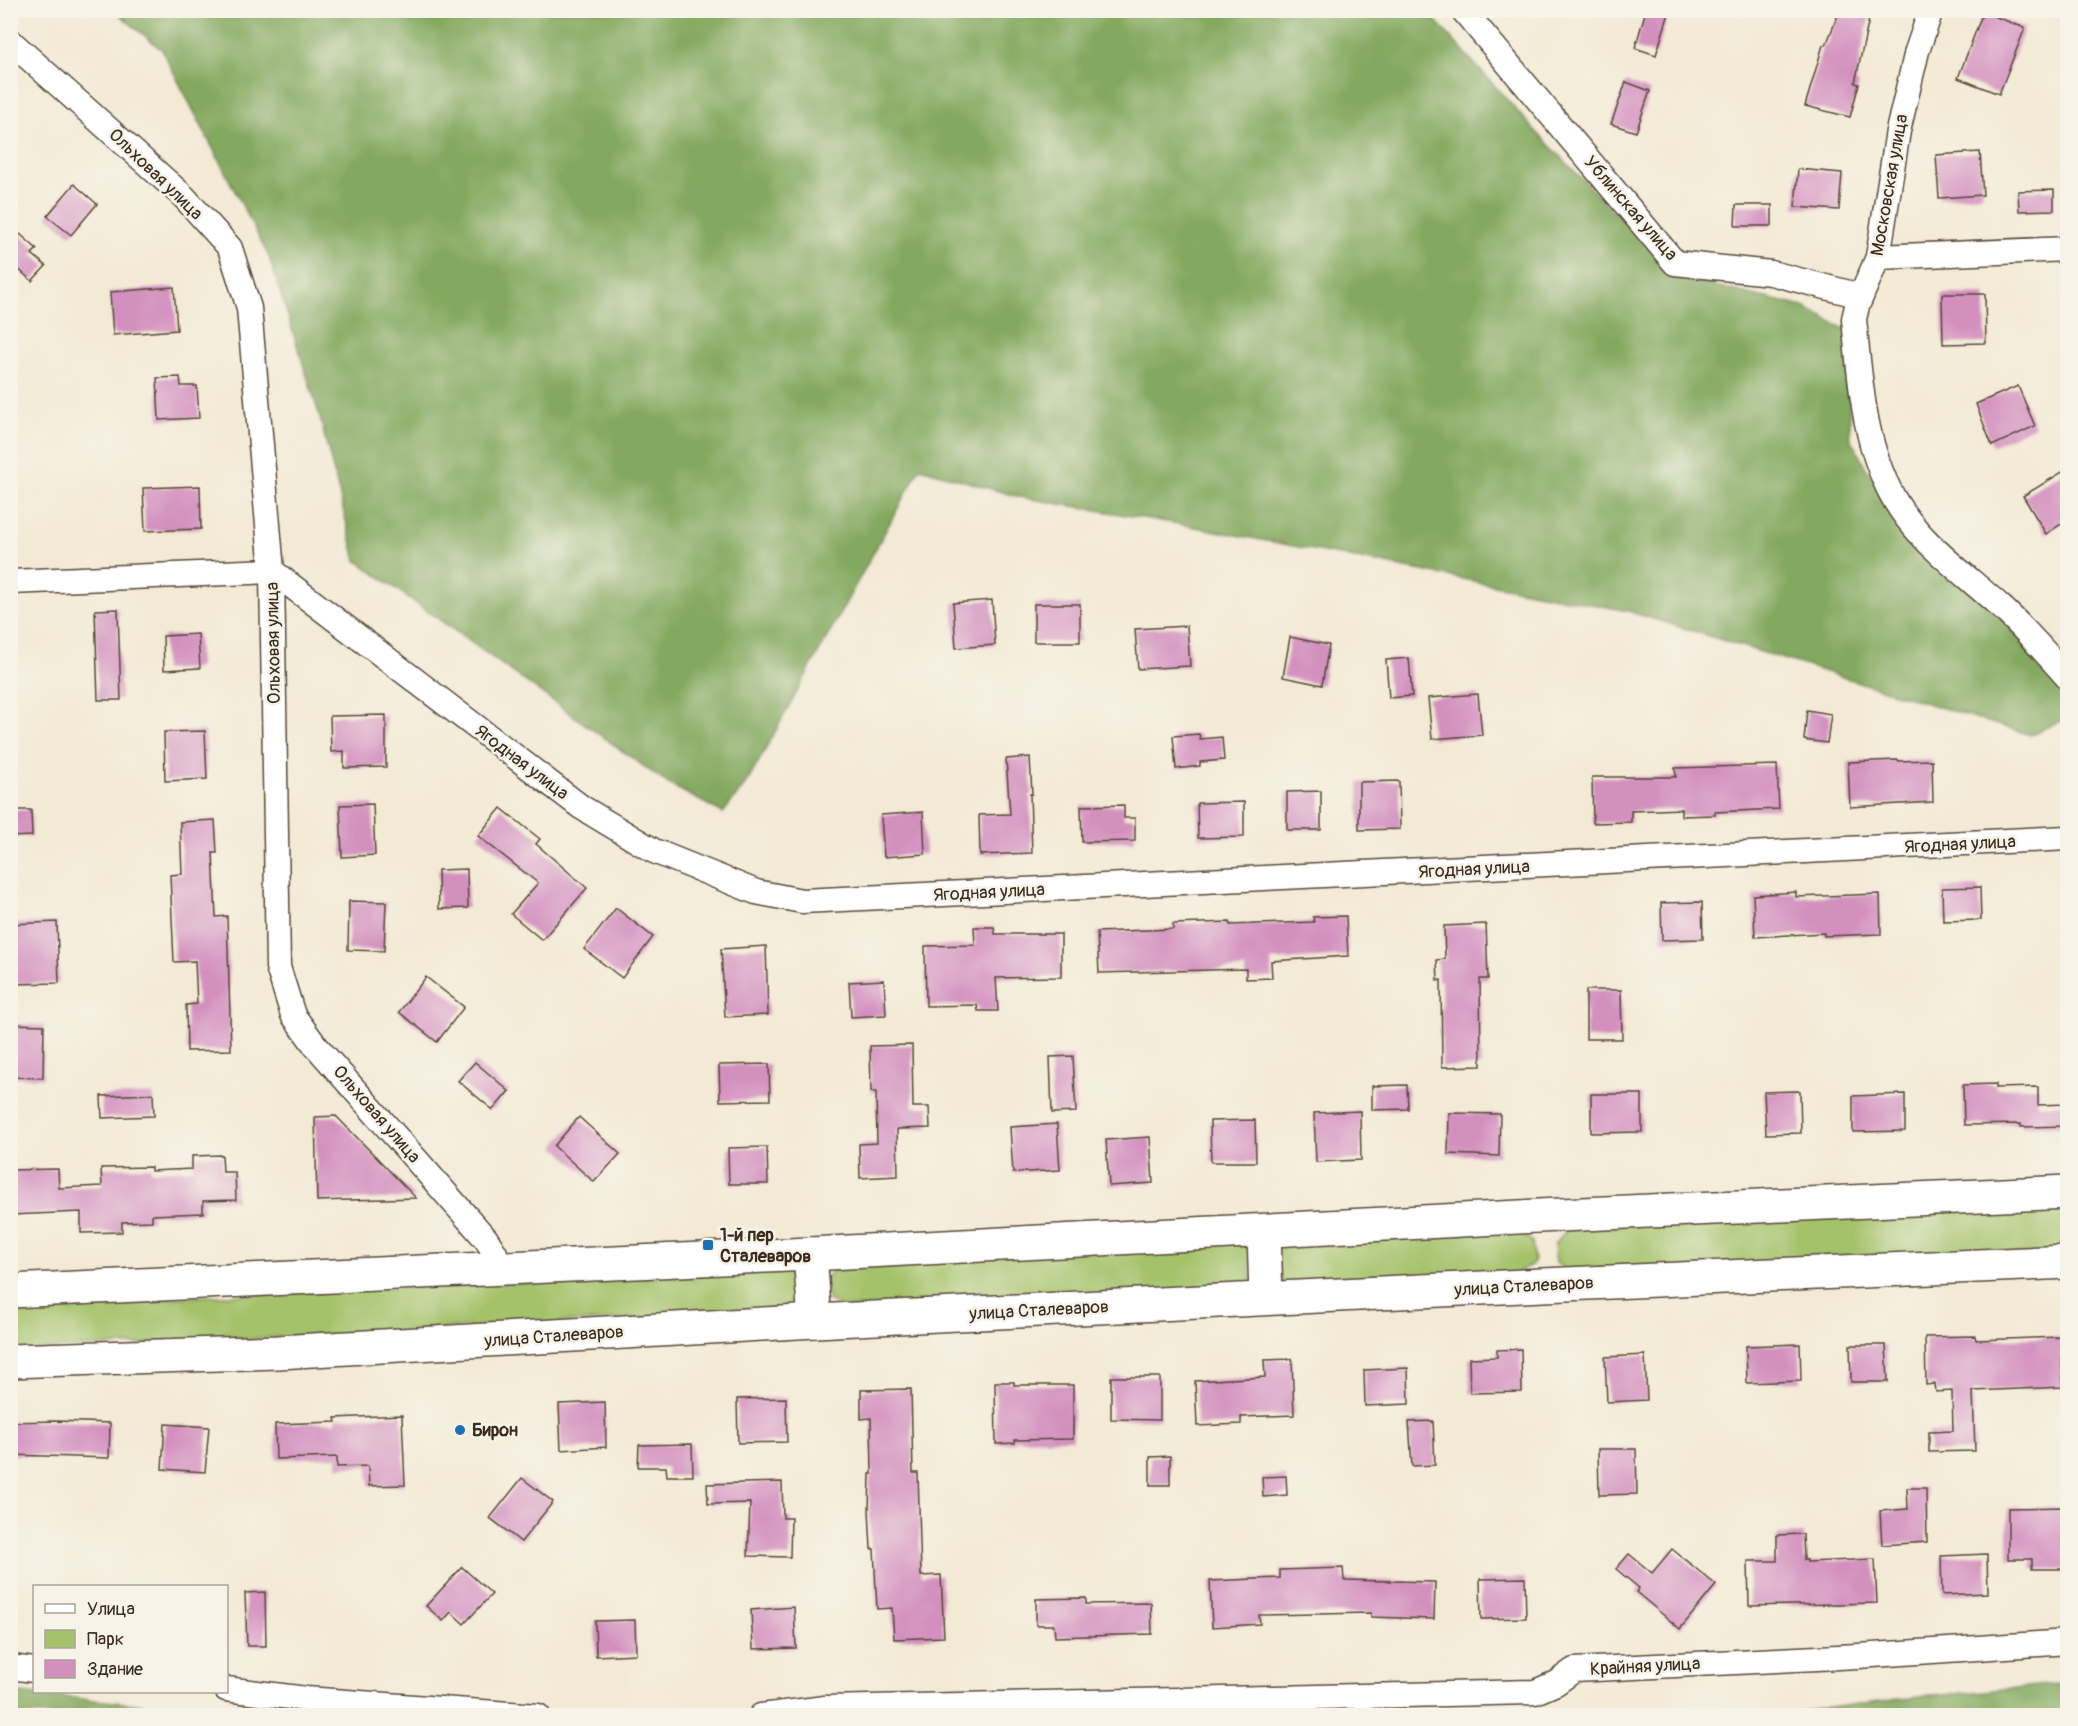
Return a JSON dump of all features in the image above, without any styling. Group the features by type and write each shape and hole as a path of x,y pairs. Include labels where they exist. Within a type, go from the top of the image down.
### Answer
{"main road":[{"path":"10,1291 2067,1192"},
{"path":"1264,1231 1266,1298"},
{"path":"810,1254 815,1321"},
{"name":"улица Сталеваров","path":"10,1361 278,1352 1266,1298 2067,1262"}],"street":[{"name":"Ублинская улица","path":"1463,10 1675,263 1771,273 1861,296"},
{"name":"Московская улица","path":"1931,10 1917,51 1898,131 1878,257 1854,319 1862,401 1876,455 1893,497 1916,531 2005,610 2067,678"},
{"name":"Ольховая улица","path":"10,41 184,197 230,248 249,308 272,571 278,967 293,1015 315,1044 486,1239 495,1253 498,1268"},
{"path":"1878,257 2067,249"},
{"path":"10,582 272,571"},
{"name":"Ягодная улица","path":"272,571 581,807 654,851 756,892 802,901 2067,838"},
{"name":"Крайняя улица","path":"760,1716 825,1708 1534,1692 1556,1683 1574,1670 1858,1656 2067,1642"},
{"path":"10,1667 33,1670"},
{"path":"228,1689 306,1699 538,1716"}],"green space":[{"path":"115,11 1427,11 1529,124 1615,213 1685,279 1804,307 1845,329 1851,440 1896,523 2013,627 2067,693 2067,718 2030,735 1628,611 1185,525 1019,497 920,468 748,781 723,813 667,783 356,560 319,414 269,257 162,50"},
{"path":"2067,1203 2067,1252 1571,1274 1556,1263 1554,1245 1569,1227"},
{"path":"1512,1229 1532,1241 1534,1263 1513,1276 1282,1286 1274,1249 1282,1241"},
{"path":"1248,1242 1252,1288 844,1308 828,1300 824,1279 840,1263"},
{"path":"792,1271 798,1277 798,1297 790,1308 784,1311 11,1351 10,1305"},
{"path":"2067,1683 2067,1715 1778,1715 1879,1701"},
{"path":"11,1692 252,1715 11,1715"}],"building":[{"path":"1646,10 1670,10 1656,55 1635,48"},
{"path":"1840,10 1871,10 1855,83 1859,84 1850,117 1805,106 1823,45 1826,45"},
{"path":"1983,12 2025,28 1999,94 1958,78"},
{"path":"1626,82 1650,91 1636,132 1611,124"},
{"path":"1980,152 1983,195 1939,198 1936,155"},
{"path":"1798,169 1842,173 1839,210 1795,207"},
{"path":"74,184 97,204 71,235 47,216"},
{"path":"2054,190 2054,210 2019,211 2018,191"},
{"path":"1736,205 1772,205 1772,226 1735,226"},
{"path":"20,234 37,249 32,254 46,266 32,281 10,262 10,245"},
{"path":"174,287 177,330 113,335 110,292"},
{"path":"1942,294 1985,294 1986,343 1943,344"},
{"path":"180,377 181,386 197,386 199,418 159,420 157,378"},
{"path":"2018,386 2035,426 1992,446 1976,404"},
{"path":"2067,469 2067,520 2046,534 2023,496"},
{"path":"200,486 201,529 145,531 143,488"},
{"path":"992,600 995,645 956,648 953,603"},
{"path":"1034,604 1080,604 1080,642 1034,642"},
{"path":"118,609 121,700 98,700 95,610"},
{"path":"1187,626 1190,666 1138,669 1135,629"},
{"path":"198,634 200,668 164,670 163,636"},
{"path":"1290,637 1329,645 1322,685 1283,677"},
{"path":"1409,658 1412,696 1389,698 1386,660"},
{"path":"1478,694 1482,735 1432,739 1428,698"},
{"path":"1807,710 1831,714 1827,743 1804,740"},
{"path":"386,715 386,767 344,768 344,751 331,752 330,716"},
{"path":"205,731 207,779 165,781 164,732"},
{"path":"1199,734 1200,739 1222,737 1224,760 1200,762 1200,766 1176,769 1173,736"},
{"path":"1030,757 1032,853 980,855 979,815 1010,814 1006,759"},
{"path":"1932,760 1933,802 1850,807 1848,762"},
{"path":"1777,765 1779,809 1681,816 1681,809 1631,811 1631,822 1593,823 1592,777 1676,777 1675,768"},
{"path":"1399,781 1400,829 1359,830 1359,782"},
{"path":"1321,791 1321,830 1287,830 1287,792"},
{"path":"1244,802 1244,837 1198,838 1197,803"},
{"path":"373,804 375,855 342,857 340,805"},
{"path":"1124,805 1124,818 1135,818 1135,841 1082,842 1081,806"},
{"path":"501,808 540,839 536,844 587,888 542,940 511,914 538,883 478,836"},
{"path":"10,810 31,810 32,836 10,837"},
{"path":"923,812 925,854 884,857 881,815"},
{"path":"215,820 217,853 213,853 216,917 227,916 231,1050 187,1051 186,1005 197,1004 195,961 174,962 170,875 182,874 180,822"},
{"path":"467,869 468,908 439,909 438,870"},
{"path":"1980,887 1981,920 1943,921 1942,888"},
{"path":"1796,892 1796,897 1880,894 1881,934 1824,936 1824,933 1755,937 1753,895"},
{"path":"349,901 386,902 384,951 348,950"},
{"path":"1702,902 1703,939 1662,940 1661,903"},
{"path":"616,908 653,937 622,978 584,949"},
{"path":"1346,916 1348,956 1271,961 1272,978 1246,979 1246,969 1099,973 1097,932 1173,929 1173,924 1230,922 1230,925 1314,922 1313,917"},
{"path":"57,922 59,983 10,984 10,924"},
{"path":"1486,924 1488,979 1480,979 1481,1066 1442,1067 1441,980 1438,981 1437,960 1445,959 1444,926"},
{"path":"974,927 994,927 995,934 1061,934 1061,977 996,978 998,1011 978,1011 977,1005 926,1006 925,946 975,945"},
{"path":"766,946 768,1015 725,1017 721,949"},
{"path":"426,977 464,1007 437,1042 399,1012"},
{"path":"884,980 886,1015 851,1017 849,982"},
{"path":"1586,990 1621,990 1622,1039 1586,1039"},
{"path":"10,1024 44,1025 43,1078 10,1077"},
{"path":"912,1045 913,1107 929,1107 930,1128 897,1129 898,1176 860,1178 859,1144 877,1143 876,1092 871,1092 870,1046"},
{"path":"1073,1056 1076,1112 1052,1113 1050,1057"},
{"path":"475,1062 509,1091 493,1110 458,1081"},
{"path":"769,1064 770,1100 720,1101 719,1065"},
{"path":"1996,1084 1996,1088 2038,1087 2038,1105 2067,1104 2067,1126 1964,1125 1963,1085"},
{"path":"1407,1085 1408,1109 1372,1110 1372,1086"},
{"path":"1800,1091 1801,1133 1766,1134 1764,1092"},
{"path":"153,1094 154,1116 102,1118 101,1096"},
{"path":"1591,1094 1642,1094 1642,1132 1591,1133"},
{"path":"1905,1094 1905,1131 1853,1132 1853,1096"},
{"path":"1360,1111 1361,1160 1316,1162 1314,1113"},
{"path":"1449,1113 1500,1114 1499,1156 1448,1154"},
{"path":"336,1116 416,1198 317,1201 315,1117"},
{"path":"579,1117 620,1154 594,1182 554,1146"},
{"path":"1255,1120 1256,1162 1211,1162 1210,1121"},
{"path":"1057,1124 1060,1170 1013,1173 1010,1127"},
{"path":"1150,1137 1153,1183 1109,1186 1106,1140"},
{"path":"767,1147 768,1184 729,1184 728,1148"},
{"path":"222,1155 223,1172 235,1172 236,1200 203,1201 203,1213 152,1215 152,1221 122,1222 122,1232 81,1233 81,1212 10,1215 10,1170 58,1169 59,1188 102,1186 101,1168 151,1167 151,1171 192,1169 192,1156"},
{"path":"1975,1336 1976,1340 2061,1337 2063,1387 1973,1391 1975,1451 1929,1452 1929,1432 1953,1431 1952,1391 1936,1392 1935,1384 1926,1385 1925,1337"},
{"path":"1800,1344 1801,1381 1747,1383 1746,1346"},
{"path":"1850,1345 1886,1345 1888,1382 1851,1382"},
{"path":"1521,1349 1522,1392 1470,1393 1469,1358 1497,1357 1497,1350"},
{"path":"1645,1355 1647,1400 1607,1402 1605,1357"},
{"path":"1292,1359 1294,1415 1241,1417 1241,1424 1197,1426 1195,1381 1265,1377 1264,1360"},
{"path":"1408,1368 1409,1404 1365,1406 1364,1370"},
{"path":"1111,1377 1160,1377 1160,1420 1111,1419"},
{"path":"995,1382 1014,1382 1014,1385 1073,1385 1073,1439 1015,1440 1015,1443 996,1444"},
{"path":"911,1389 913,1473 918,1473 921,1576 941,1575 944,1637 894,1639 892,1608 877,1609 874,1549 871,1549 869,1510 870,1474 872,1474 871,1418 861,1419 861,1390"},
{"path":"786,1398 787,1442 738,1443 737,1399"},
{"path":"605,1402 606,1447 561,1450 559,1404"},
{"path":"402,1415 405,1485 369,1486 368,1466 337,1467 337,1457 276,1459 275,1424 336,1422 335,1418"},
{"path":"1433,1421 1435,1465 1412,1466 1409,1422"},
{"path":"10,1422 110,1423 109,1458 10,1455"},
{"path":"165,1424 209,1427 205,1472 162,1469"},
{"path":"692,1444 693,1476 667,1476 666,1467 638,1467 639,1445"},
{"path":"1598,1449 1636,1449 1637,1494 1599,1495"},
{"path":"1170,1456 1170,1485 1150,1485 1150,1457"},
{"path":"1286,1476 1287,1495 1263,1497 1262,1477"},
{"path":"522,1478 553,1502 521,1542 490,1518"},
{"path":"782,1482 783,1518 791,1518 790,1557 748,1556 750,1503 708,1504 707,1484"},
{"path":"1907,1488 1926,1488 1927,1542 1882,1545 1880,1511 1908,1509"},
{"path":"2066,1507 2066,1569 2032,1569 2032,1559 2008,1559 2008,1508"},
{"path":"1803,1534 1804,1560 1807,1562 1875,1559 1877,1603 1749,1606 1748,1561 1777,1561 1777,1535"},
{"path":"1672,1549 1716,1585 1680,1629 1636,1592 1639,1588 1616,1569 1629,1554 1652,1573"},
{"path":"1987,1554 1988,1593 1942,1595 1941,1556"},
{"path":"462,1567 492,1594 464,1624 451,1612 443,1621 426,1606"},
{"path":"1343,1568 1344,1580 1435,1582 1434,1619 1371,1617 1371,1613 1259,1615 1260,1624 1212,1627 1210,1581 1280,1578 1280,1570"},
{"path":"1525,1578 1526,1618 1481,1619 1480,1579"},
{"path":"265,1592 266,1646 247,1646 245,1593"},
{"path":"1086,1598 1086,1604 1151,1603 1152,1634 1055,1637 1054,1625 1036,1625 1036,1599"},
{"path":"794,1607 796,1648 753,1649 751,1610"},
{"path":"635,1620 636,1654 596,1656 595,1621"}],"place":[{"name":"1-й пер Сталеваров","path":"708,1245"},
{"name":"Бирон","path":"460,1430"}]}
